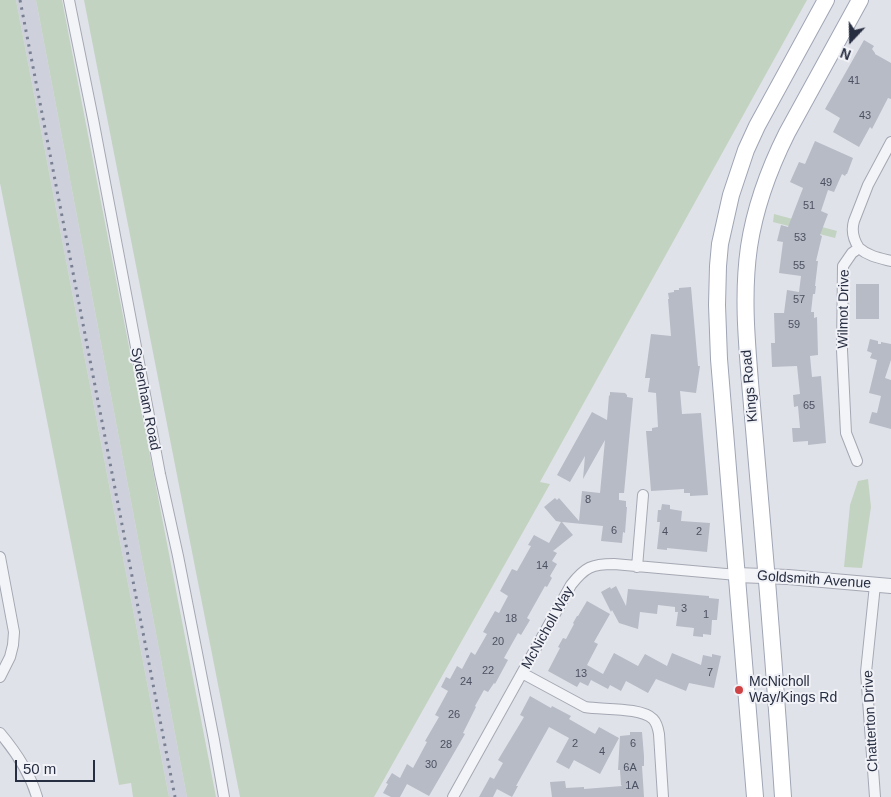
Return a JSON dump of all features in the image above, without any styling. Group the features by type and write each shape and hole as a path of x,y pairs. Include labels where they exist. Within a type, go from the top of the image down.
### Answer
{"main road":[{"name":"Kings Road","path":"756,797 719,359 718,266 720,244 731,195 746,150 766,109 826,0"},
{"name":"Kings Road","path":"784,797 747,343 745,287 753,224 763,189 777,153 860,0"}],"street":[{"name":"Sydenham Road","path":"69,0 224,797"},
{"path":"891,142 868,185 852,227 853,238 864,253 891,261"},
{"name":"Wilmot Drive","path":"856,461 846,433 842,350 843,266 852,253 859,248"},
{"path":"637,567 644,495"},
{"path":"0,557 14,632 10,657 0,677"},
{"name":"McNicholl Way","path":"453,797 571,584 584,570 600,564 737,575"},
{"name":"Goldsmith Avenue","path":"737,575 891,586"},
{"name":"Chatterton Drive","path":"875,584 866,672 876,797"},
{"path":"522,673 585,707 635,711 651,717 659,734 663,797"},
{"path":"0,733 13,748 24,767 37,797"}],"shaded area":[{"path":"16,0 36,0 187,797 169,797"}],"green space":[{"path":"0,0 16,0 169,797 133,797 131,783 119,785 0,183"},
{"path":"36,0 62,0 216,797 187,797"},
{"path":"84,0 807,0 540,482 550,484 374,797 240,797"},
{"path":"774,214 837,231 835,238 773,222"},
{"path":"868,479 871,507 862,568 844,567 850,505 858,481"}],"building":[{"path":"864,40 874,46 872,49 875,54 891,63 891,99 888,98 872,129 870,127 859,147 833,132 840,118 825,109"},
{"path":"815,141 853,158 847,174 845,176 842,174 834,192 828,190 821,211 828,214 820,235 822,236 816,261 818,261 816,286 811,312 814,312 814,318 817,317 818,355 810,356 812,377 821,376 826,443 808,445 808,441 793,442 792,428 800,428 798,406 794,407 793,395 800,394 797,366 772,367 771,343 775,343 774,313 784,313 787,290 799,292 801,276 779,273 783,242 777,241 781,225 788,227 803,188 790,182 799,162 805,164"},
{"path":"856,284 879,284 879,319 856,319"},
{"path":"691,287 698,366 700,366 696,393 680,391 682,414 701,413 708,495 690,496 690,493 684,493 684,489 651,491 646,431 652,431 652,428 658,427 656,393 648,392 650,378 645,378 651,334 671,336 668,293 679,290 679,288"},
{"path":"870,339 878,341 878,344 881,344 881,342 891,344 891,360 885,378 891,380 891,429 869,423 872,412 877,413 881,396 869,393 877,360 870,358 872,353 867,351"},
{"path":"610,392 625,393 627,397 633,398 624,493 619,493 619,500 626,501 627,507 625,533 623,532 622,543 601,541 603,526 562,522 573,535 553,551 557,553 552,561 557,564 550,576 552,578 547,587 545,586 527,618 530,620 521,635 518,633 504,658 508,660 495,684 488,692 484,690 463,733 465,734 429,796 407,784 400,797 391,797 383,793 392,773 400,778 407,764 413,768 427,742 425,741 439,717 435,715 448,691 441,687 446,677 450,679 457,666 462,669 471,652 475,655 487,634 483,632 495,611 499,613 508,596 500,591 512,569 517,571 531,546 528,545 534,535 549,543 561,522 556,521 544,507 555,498 557,500 559,498 579,521 582,491 600,493 605,440 583,479 585,456 570,482 557,475 592,412 607,420"},
{"path":"662,504 670,505 670,509 682,511 681,521 710,523 707,552 667,548 667,550 657,549 660,522 657,522 658,510 661,510"},
{"path":"616,586 626,606 628,589 709,596 709,598 719,599 717,620 712,620 711,635 703,634 703,637 693,636 694,628 676,626 678,612 675,612 675,607 658,605 657,614 640,612 638,629 619,623 601,592"},
{"path":"587,601 610,614 594,642 598,644 587,665 603,674 614,653 638,666 645,654 667,666 672,653 701,665 703,655 712,657 712,654 721,656 714,688 689,683 686,691 656,679 648,693 626,681 621,691 610,685 608,689 591,680 588,686 580,682 577,687 548,671 563,638 566,639 573,623"},
{"path":"530,696 551,708 552,706 571,716 569,719 595,734 599,727 619,738 600,774 574,760 569,769 556,762 569,738 549,727 516,786 518,786 512,797 497,789 493,797 479,797 490,777 494,779 503,763 498,760 524,717 520,715"},
{"path":"630,732 642,732 644,797 552,797 550,782 565,781 566,788 584,787 584,789 622,786 620,770 618,770 620,736 630,735"}],"railway":[{"path":"20,0 175,797"}],"place":[{"name":"McNicholl Way/Kings Rd","path":"739,690"}]}
